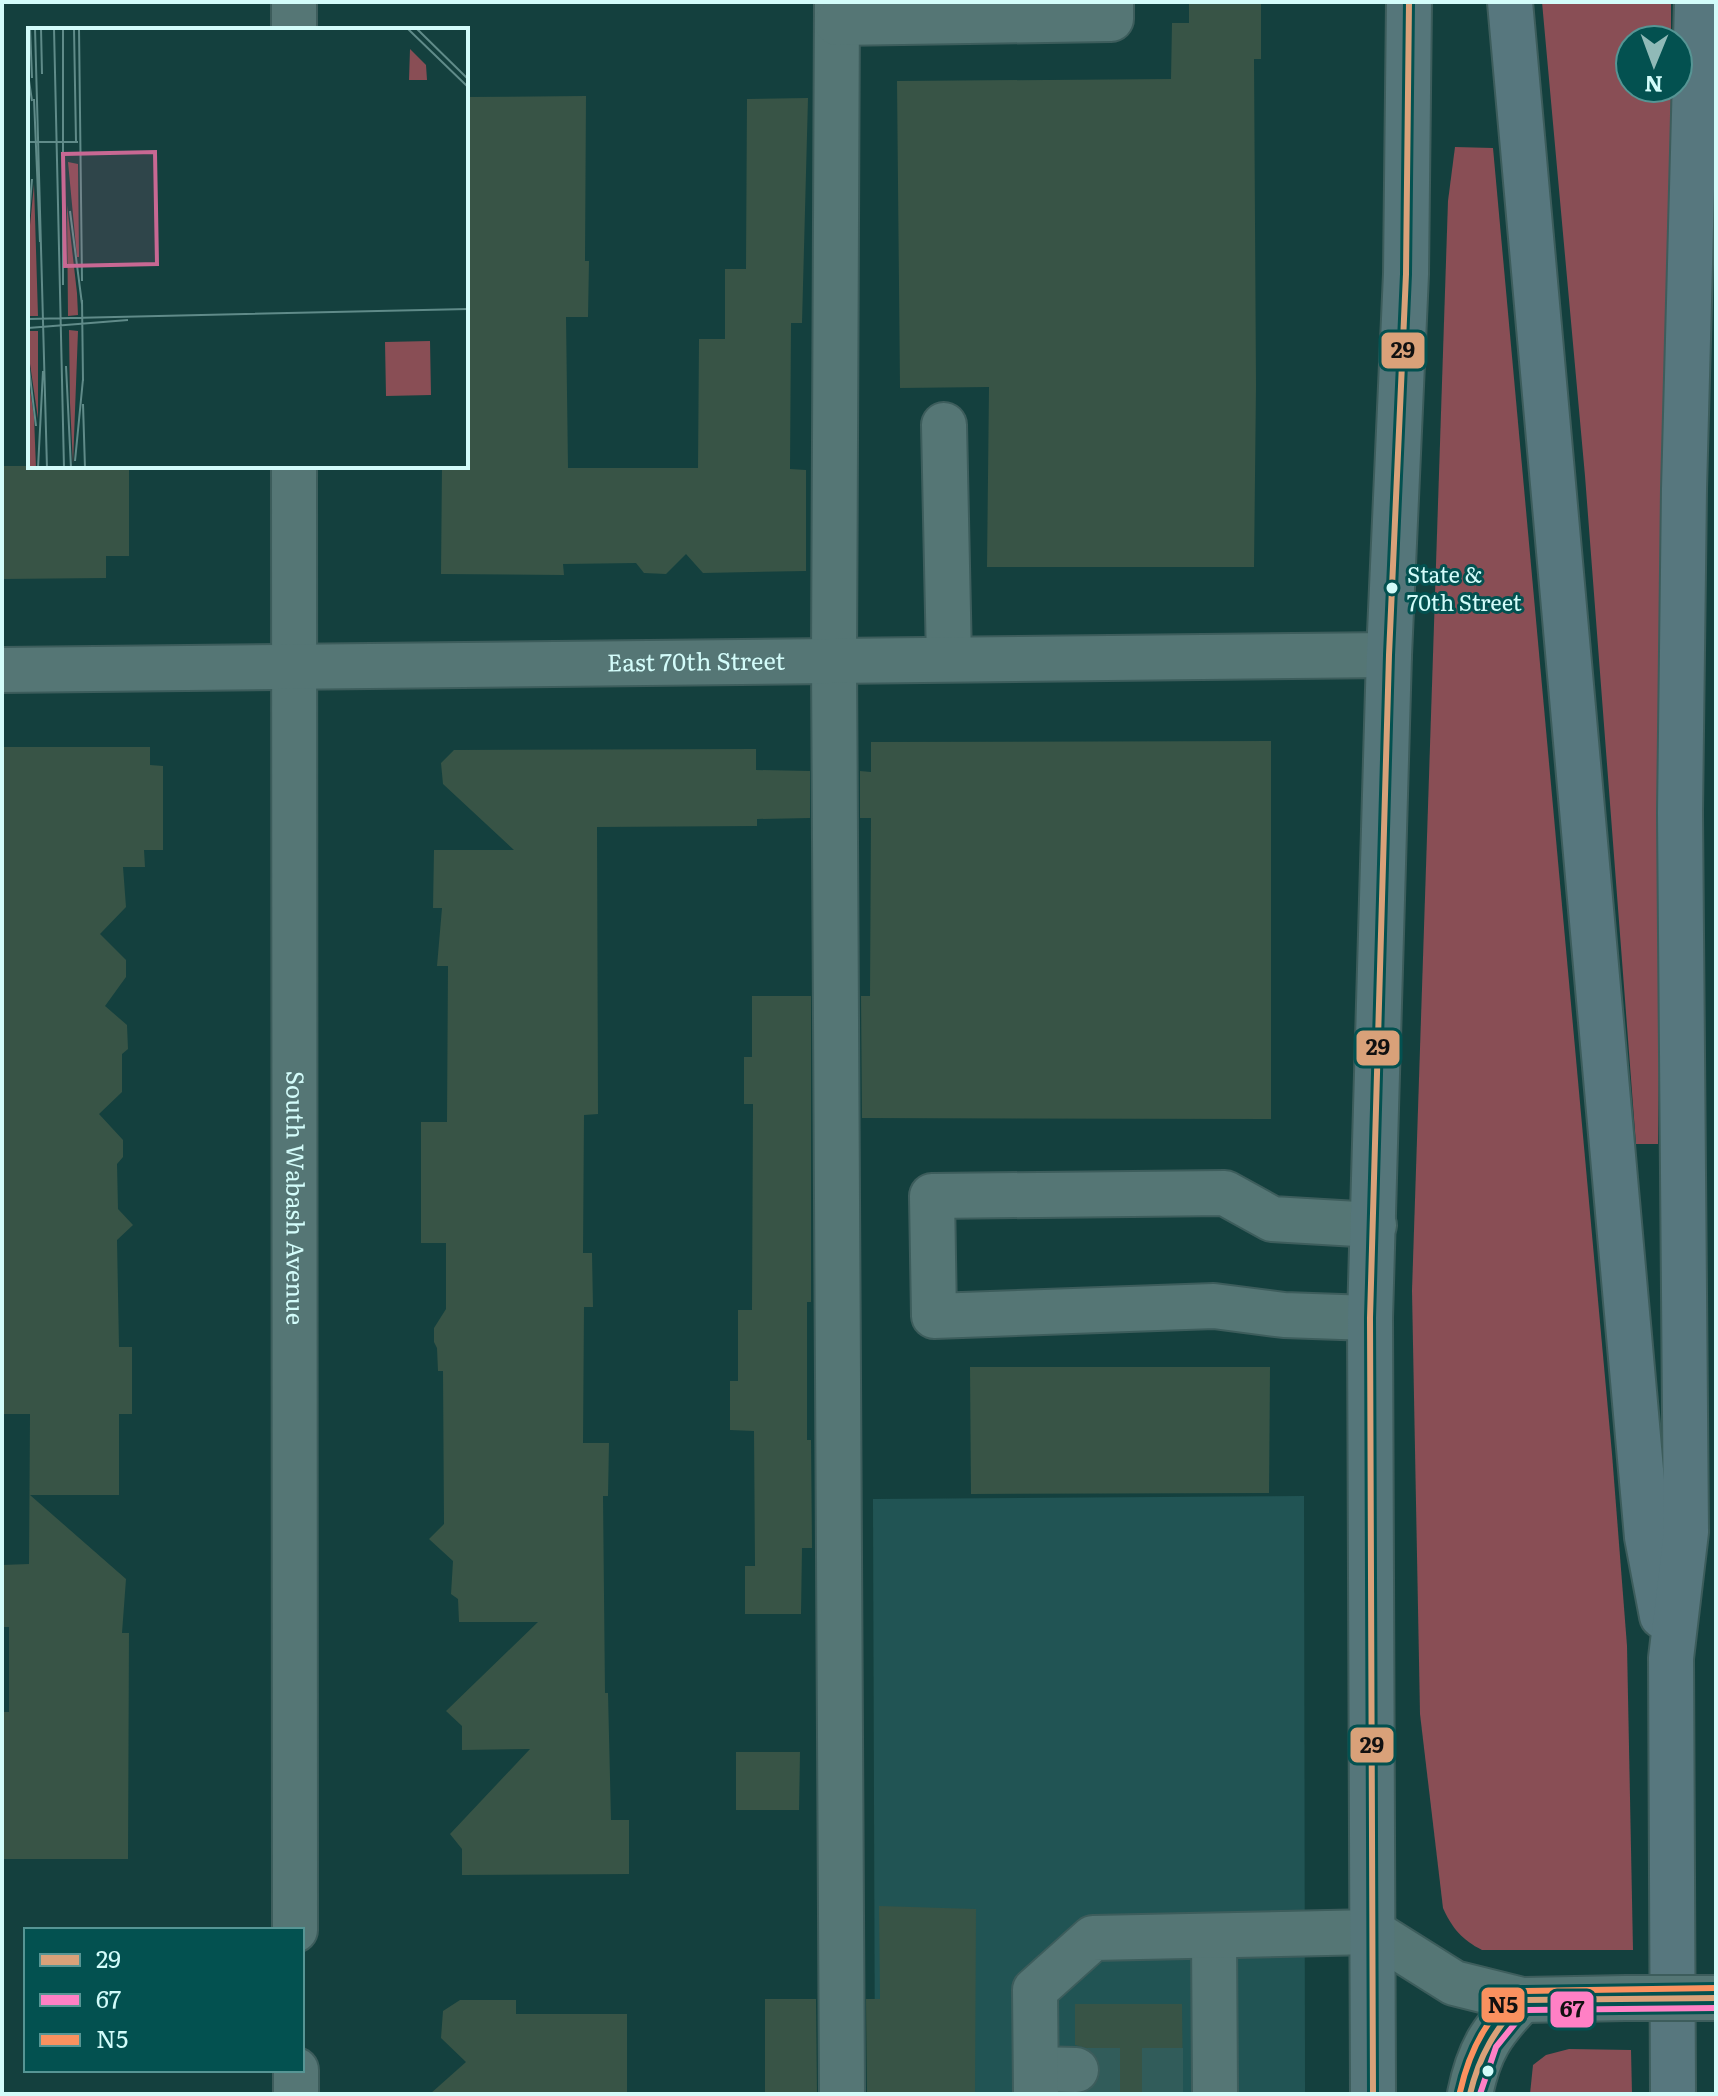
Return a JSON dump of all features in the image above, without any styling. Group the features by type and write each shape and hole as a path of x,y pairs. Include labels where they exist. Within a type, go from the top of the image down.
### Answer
{"highway":[{"path":"1510,2 1647,1537 1671,1658"},
{"path":"1673,2094 1671,1658 1686,1532 1680,813 1684,489 1697,2"}],"main road":[{"path":"1373,2094 1370,1318 1389,655 1406,274 1409,2"}],"street":[{"path":"294,2 294,28"},
{"path":"842,2094 834,661 837,12 1111,19 1111,2"},
{"path":"944,425 949,659"},
{"name":"South Wabash Avenue","path":"294,468 295,1928"},
{"name":"East 70th Street","path":"2,670 1389,655"},
{"path":"1370,1318 1284,1315 1214,1306 934,1316 932,1196 1225,1193 1272,1219 1374,1225"},
{"path":"1049,2078 1035,1990 1093,1938 1373,1932 1454,1983 1522,2000 1716,1998"},
{"path":"1204,2078 1214,1937"},
{"path":"1470,2094 1476,2065 1494,2029 1522,2000"},
{"path":"296,2072 296,2094"}],"shaded area":[{"path":"1542,2 1671,2 1671,24 1614,24 1614,104 1671,104 1658,1144 1636,1144 1585,476"},
{"path":"1455,147 1493,148 1627,1646 1633,1950 1482,1950 1458,1933 1443,1908 1420,1714 1412,1291 1448,201"},
{"path":"1304,1496 1305,2094 875,2094 873,1499"},
{"path":"1569,2049 1631,2050 1632,2094 1530,2094 1533,2065 1546,2055"}],"building":[{"path":"1189,2 1261,2 1261,59 1254,59 1254,567 987,567 989,387 900,388 897,81 1171,79 1172,23 1189,23"},
{"path":"586,96 585,261 589,261 588,317 566,317 568,468 698,468 699,339 725,339 725,269 746,269 747,99 808,98 802,323 791,323 790,469 806,470 806,571 703,573 686,554 666,574 644,573 636,563 563,564 564,575 441,574 442,468 468,468 468,97"},
{"path":"2,466 129,468 129,556 106,556 106,578 2,579"},
{"path":"1271,741 1271,1119 862,1118 861,996 870,996 871,818 860,818 860,771 871,772 871,742"},
{"path":"2,747 150,747 150,765 163,766 163,850 144,850 145,867 123,867 126,907 100,934 126,960 126,977 105,1006 127,1025 128,1049 122,1054 122,1092 99,1114 123,1140 123,1157 117,1164 118,1209 133,1225 117,1240 119,1347 132,1347 132,1414 119,1414 119,1495 30,1495 126,1579 122,1633 129,1633 128,1859 2,1859 2,1712 9,1712 9,1627 2,1627 2,1565 29,1564 30,1414 2,1414"},
{"path":"756,749 756,770 810,771 810,818 757,819 757,826 597,827 598,1114 584,1115 583,1253 592,1253 593,1307 584,1307 583,1443 609,1443 608,1496 603,1496 605,1693 608,1693 611,1820 629,1820 629,1874 462,1875 462,1849 450,1834 530,1749 462,1750 462,1726 446,1711 538,1622 459,1622 458,1599 451,1594 453,1561 429,1539 444,1524 443,1371 438,1371 434,1328 446,1309 446,1243 421,1243 421,1122 447,1122 448,966 437,966 442,908 433,908 434,850 514,850 443,784 441,763 454,750"},
{"path":"752,996 811,996 811,1302 807,1302 807,1440 811,1440 812,1548 802,1548 801,1614 745,1614 745,1566 755,1566 754,1431 730,1430 730,1381 738,1381 738,1310 752,1310 753,1104 744,1104 744,1057 752,1057"},
{"path":"970,1367 1270,1367 1269,1493 971,1494"},
{"path":"736,1752 800,1752 799,1810 736,1810"},
{"path":"879,1906 976,1909 975,2094 867,2093 866,1999 880,1999"},
{"path":"765,1999 816,1999 817,2093 765,2093"},
{"path":"460,2000 516,2000 516,2014 627,2014 627,2094 430,2094 466,2062 441,2038 443,2011"},
{"path":"1075,2004 1182,2004 1183,2094 1080,2094 1089,2092 1097,2084 1101,2070 1098,2057 1090,2049 1075,2045"}],"tunnel":[{"path":"1076,2070 1183,2070"}],"transit line":[{"name":"29","path":"1373,2094 1370,1318 1389,655 1406,274 1409,2"},
{"name":"N5","path":"1460,2092 1480,2036 1497,2012 1518,1991 1716,1988"},
{"name":"29","path":"1470,2094 1489,2044 1522,2000 1716,1998"},
{"name":"67","path":"1480,2094 1496,2047 1526,2010 1716,2008"}],"place":[{"name":"State & 70th Street","path":"1392,588"}]}
